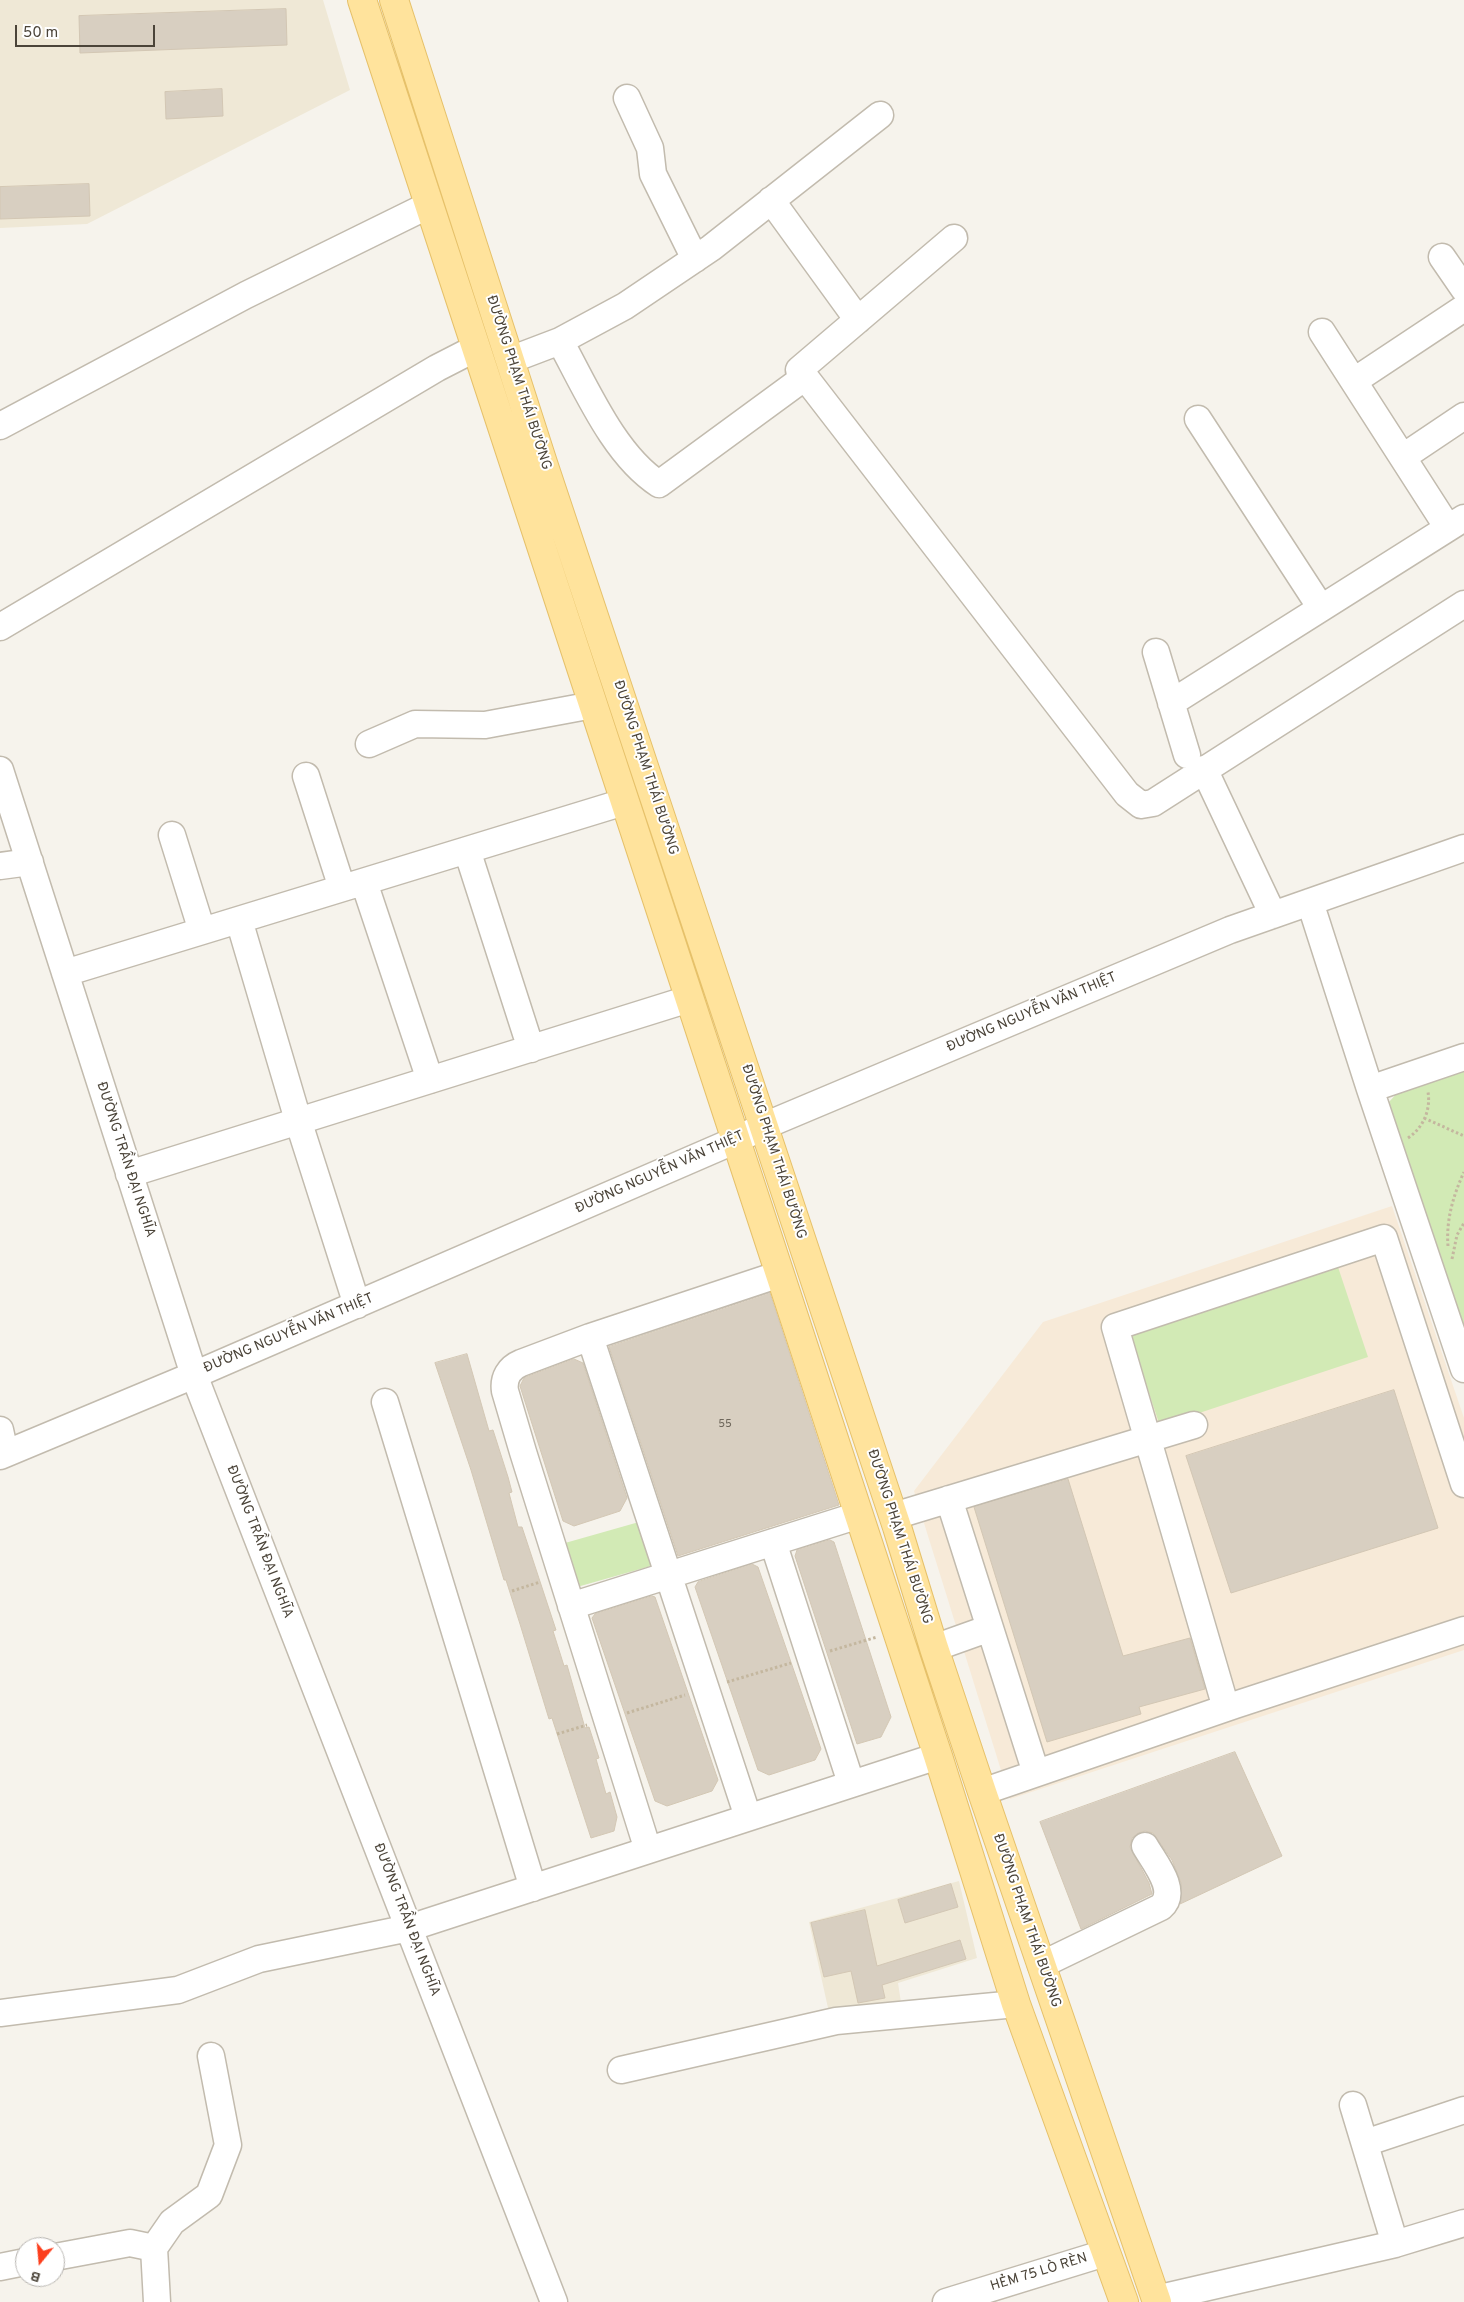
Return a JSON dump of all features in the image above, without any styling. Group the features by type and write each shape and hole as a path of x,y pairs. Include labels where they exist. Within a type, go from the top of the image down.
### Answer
{"main road":[{"name":"ĐƯỜNG PHẠM THÁI BƯỜNG","path":"362,0 938,1756 1016,2004 1124,2302"},
{"name":"ĐƯỜNG PHẠM THÁI BƯỜNG","path":"394,0 510,360 894,1516 934,1648 1153,2301"},
{"path":"391,89 420,82"},
{"path":"624,802 654,794"},
{"path":"906,1658 934,1648"}],"street":[{"path":"626,98 650,148 653,174 695,259"},
{"path":"510,360 560,341 625,306 695,259 880,115"},
{"path":"771,200 858,320"},
{"path":"0,426 246,295 429,204"},
{"path":"954,238 799,370 1127,794 1141,805 1153,803 1195,762 1464,604"},
{"path":"1442,257 1464,289"},
{"path":"1354,381 1464,308"},
{"path":"1171,703 1456,523 1403,457 1322,332"},
{"path":"560,341 616,442 643,474 659,484 805,377"},
{"path":"0,628 428,373 476,348"},
{"path":"1403,457 1464,416"},
{"path":"1198,419 1321,608"},
{"path":"1156,652 1171,703 1195,762 1273,915"},
{"path":"369,744 413,733 485,725 593,705"},
{"name":"ĐƯỜNG TRẦN ĐẠI NGHĨA","path":"0,770 194,1375 554,2302"},
{"path":"306,776 353,885 430,1080"},
{"path":"65,973 624,802"},
{"path":"172,835 202,932"},
{"name":"ĐƯỜNG NGUYỄN VĂN THIỆT","path":"2,1446 194,1375 736,1140 764,1126 1230,930 1464,848"},
{"path":"467,850 531,1049"},
{"path":"0,866 30,862"},
{"path":"1310,902 1389,1147 1464,1369"},
{"path":"239,920 298,1120 357,1305"},
{"path":"129,1174 690,999"},
{"path":"1370,1089 1464,1057"},
{"path":"1226,1708 1115,1327 1384,1238 1464,1484"},
{"path":"648,1850 561,1575 505,1391 505,1381 509,1372 516,1365 590,1337 780,1274"},
{"path":"590,1337 748,1817"},
{"path":"385,1402 533,1888"},
{"path":"894,1516 1194,1425"},
{"path":"949,1499 1036,1773"},
{"path":"571,1606 859,1515"},
{"path":"773,1542 851,1782"},
{"path":"934,1648 990,1628"},
{"path":"982,1792 1226,1708 1464,1630"},
{"path":"0,2013 178,1990 259,1959 409,1928 851,1782 938,1756"},
{"path":"1041,1965 1166,1902 1169,1895 1167,1887 1145,1846"},
{"path":"621,2070 836,2021 1016,2004"},
{"path":"156,2302 154,2248 172,2222 209,2195 228,2145 211,2056"},
{"path":"1353,2105 1395,2244"},
{"path":"1365,2143 1464,2110"},
{"path":"1153,2301 1395,2244 1464,2223"},
{"path":"65,2255 130,2244 154,2248"},
{"name":"HẺM 75 LÒ RÈN","path":"946,2302 1105,2253"},
{"path":"0,2267 15,2264"}],"path":[{"path":"1389,1147 1414,1134 1424,1118 1430,1103 1423,1071"},
{"path":"1424,1118 1464,1136"},
{"path":"1453,1267 1446,1229 1456,1192 1464,1172"},
{"path":"1452,1260 1457,1235 1464,1222"},
{"path":"512,1591 561,1575"}],"shaded area":[{"path":"0,0 323,0 350,90 87,224 0,228"},
{"path":"1392,1206 1464,1418 1464,1650 1010,1799 914,1491 1043,1322"},
{"path":"959,1881 977,1958 898,1983 902,2009 830,2017 809,1922"}],"green space":[{"path":"1464,1069 1464,1343 1386,1115 1389,1102 1399,1091"},
{"path":"1336,1261 1368,1357 1160,1426 1128,1330"},
{"path":"639,1522 651,1566 570,1589 558,1545"}],"building":[{"path":"286,9 287,45 80,53 79,16"},
{"path":"222,89 223,116 166,119 165,92"},
{"path":"89,184 90,216 0,219 0,187"},
{"path":"770,1293 839,1505 678,1556 609,1347"},
{"path":"467,1354 489,1431 493,1430 508,1477 512,1492 509,1493 518,1527 522,1527 556,1630 553,1631 564,1666 567,1665 585,1728 589,1727 599,1758 596,1759 606,1794 610,1792 617,1817 614,1831 591,1838 552,1718 549,1719 471,1470 435,1363"},
{"path":"574,1359 583,1363 627,1498 620,1511 574,1526 563,1521 520,1386 524,1378"},
{"path":"1394,1390 1438,1528 1231,1593 1186,1456"},
{"path":"1068,1479 1123,1656 1190,1638 1205,1689 1139,1707 1141,1714 1047,1742 974,1507"},
{"path":"830,1540 834,1542 891,1717 881,1737 857,1744 795,1556 797,1550"},
{"path":"752,1564 758,1567 821,1749 815,1760 769,1775 758,1770 695,1587 698,1582"},
{"path":"652,1596 655,1597 718,1780 712,1791 667,1806 655,1801 592,1618 595,1614"},
{"path":"1235,1752 1282,1856 1180,1904 1181,1883 1172,1860 1153,1833 1145,1831 1138,1833 1132,1838 1130,1847 1149,1883 1152,1894 1081,1929 1040,1822"},
{"path":"951,1884 958,1907 905,1923 898,1900"},
{"path":"865,1910 877,1966 960,1940 966,1959 882,1985 885,1998 858,2003 851,1971 824,1977 811,1923"}]}
